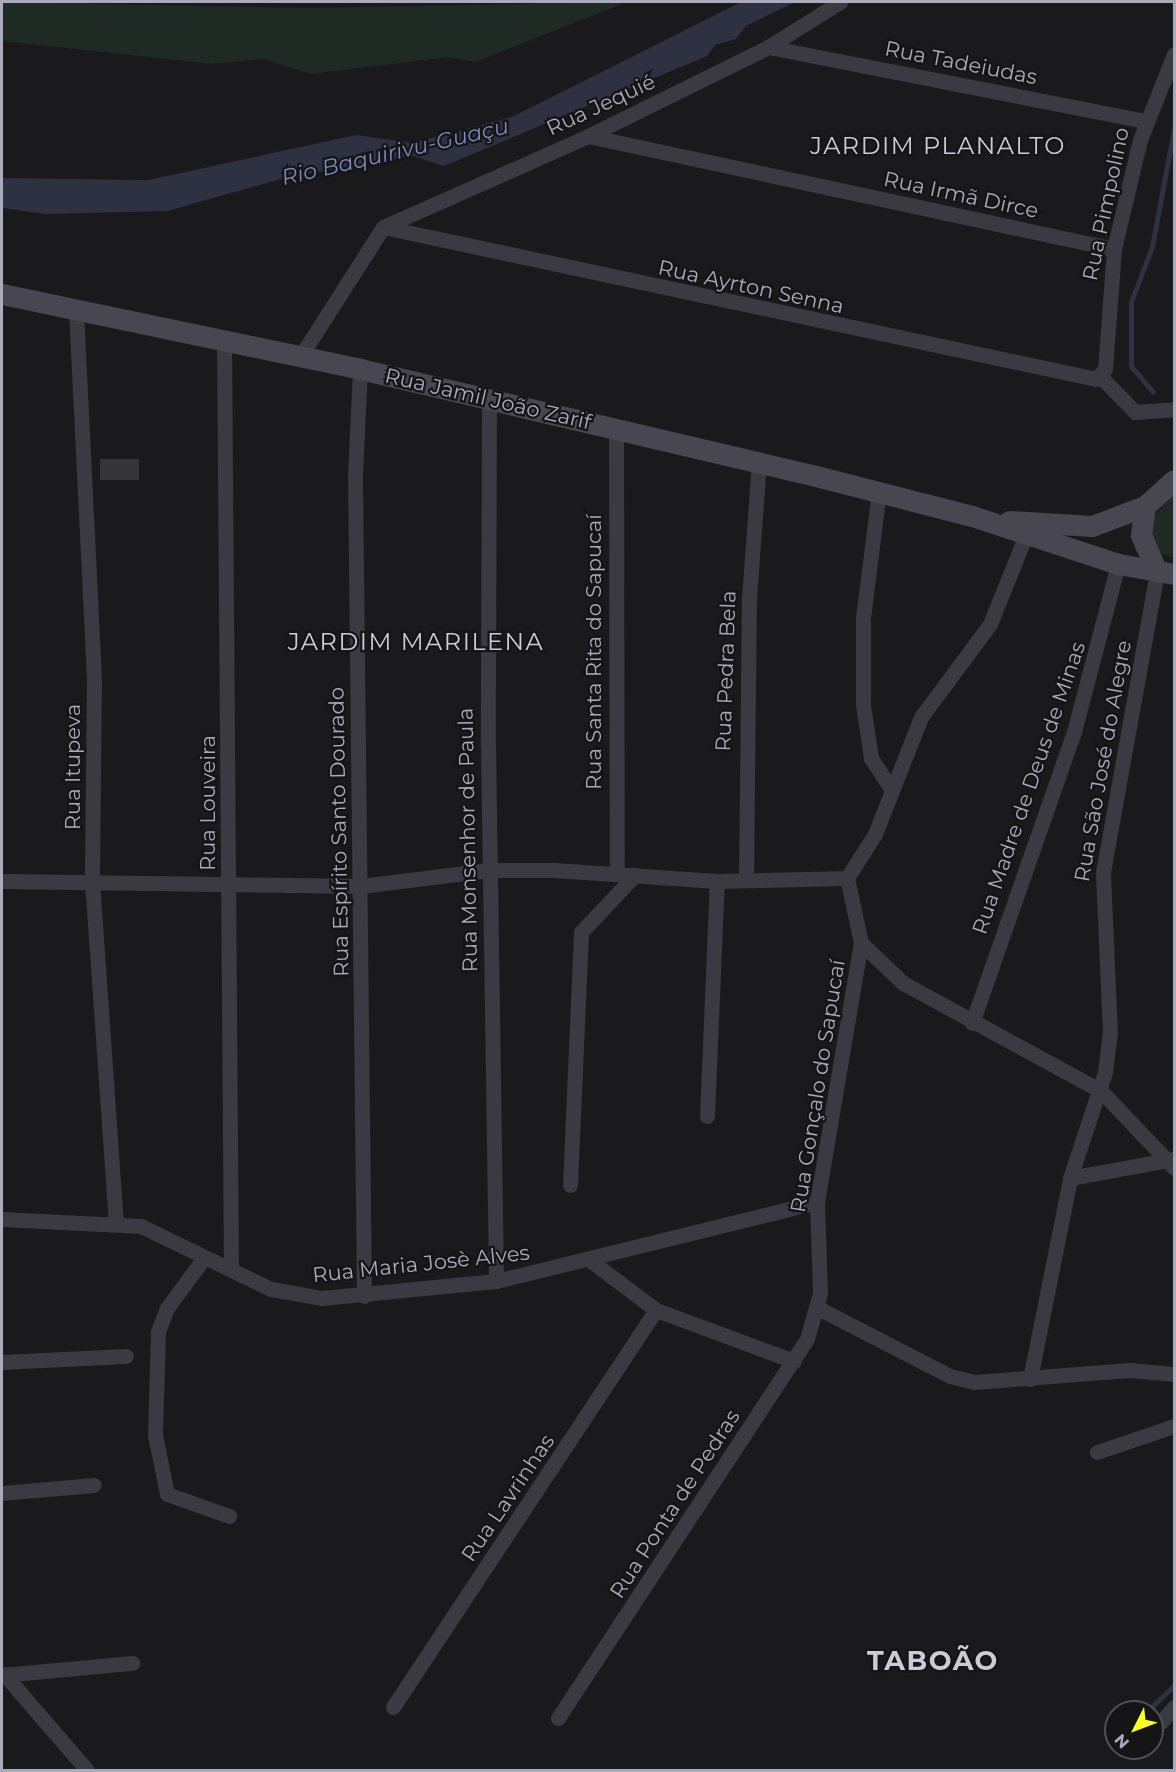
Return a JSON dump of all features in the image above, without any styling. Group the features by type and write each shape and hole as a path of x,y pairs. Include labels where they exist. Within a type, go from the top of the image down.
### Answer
{"main road":[{"name":"Rua Jamil João Zarif","path":"2,294 360,369 879,491 972,516 1025,537 1118,564 1166,573"},
{"name":"Rua Jamil João Zarif","path":"972,516 1066,528 1100,524 1145,506 1173,477"},
{"path":"1145,506 1141,535 1166,573"}],"street":[{"name":"Rua Jequié","path":"383,227 588,136 768,47 840,2"},
{"name":"Rua Tadeiudas","path":"768,47 1145,121"},
{"name":"Rua Pimpolino","path":"1103,373 1114,249 1145,121 1174,54"},
{"name":"Rua Irmã Dirce","path":"588,136 1114,249"},
{"path":"300,357 383,227"},
{"name":"Rua Ayrton Senna","path":"383,227 719,303 1103,373"},
{"name":"Rua Itupeva","path":"76,310 94,682 92,881 116,1224"},
{"name":"Rua Louveira","path":"224,339 231,1268"},
{"name":"Rua Espírito Santo Dourado","path":"360,369 355,477 364,1296"},
{"path":"1103,373 1136,412 1174,409"},
{"name":"Rua Monsenhor de Paula","path":"489,399 489,870 496,1281"},
{"name":"Rua Santa Rita do Sapucaí","path":"616,430 617,874"},
{"name":"Rua Pedra Bela","path":"746,880 748,609 759,463"},
{"path":"879,491 863,617 863,705 872,758 890,787"},
{"path":"1025,537 990,624 921,717 890,787 876,834 847,878 861,943 912,990 1101,1091 1173,1163"},
{"name":"Rua Madre de Deus de Minas","path":"972,1023 1074,732 1118,564"},
{"name":"Rua São José do Alegre","path":"1030,1379 1070,1178 1101,1091 1110,1034 1103,872 1166,573"},
{"path":"2,881 361,885 489,870 617,874 717,881 847,878"},
{"path":"570,1185 581,932 635,875"},
{"path":"707,1116 717,881"},
{"name":"Rua Gonçalo do Sapucaí","path":"818,1308 817,1202 861,943"},
{"path":"1070,1178 1173,1163"},
{"name":"Rua Maria Josè Alves","path":"2,1219 116,1224 159,1232 204,1258 291,1296 364,1296 496,1281 591,1262 708,1226 817,1202"},
{"path":"204,1258 167,1308 158,1332 155,1435 167,1494 229,1516"},
{"path":"591,1262 656,1310 794,1361"},
{"path":"818,1308 962,1380 1030,1379 1130,1370 1174,1374"},
{"name":"Rua Ponta de Pedras","path":"558,1718 794,1361 818,1308"},
{"name":"Rua Lavrinhas","path":"393,1707 656,1310"},
{"path":"2,1362 126,1356"},
{"path":"1097,1452 1174,1426"},
{"path":"2,1493 94,1485"},
{"path":"3,1675 132,1663"},
{"path":"3,1675 87,1770"},
{"path":"1164,1719 1174,1707"}],"shaded area":[{"path":"2,2 308,8 627,2 475,62 448,57 311,74 263,59 213,64 2,41"},
{"path":"1174,493 1174,558 1163,555 1149,539 1151,520"}],"water":[{"name":"Rio Baquirivu-Guaçu","path":"741,2 795,2 746,26 736,39 715,45 707,56 444,166 413,156 385,160 285,178 167,211 45,214 2,208 2,178 148,180 356,135 412,143 512,117"}],"building":[{"path":"100,459 139,459 139,480 100,480"}],"waterway":[{"path":"1153,392 1131,367 1131,302 1152,247 1174,128"},
{"path":"1159,1700 1174,1686"}],"district":[{"name":"JARDIM PLANALTO","path":"938,146"},
{"name":"JARDIM MARILENA","path":"416,642"},
{"name":"TABOÃO","path":"933,1661"}]}
